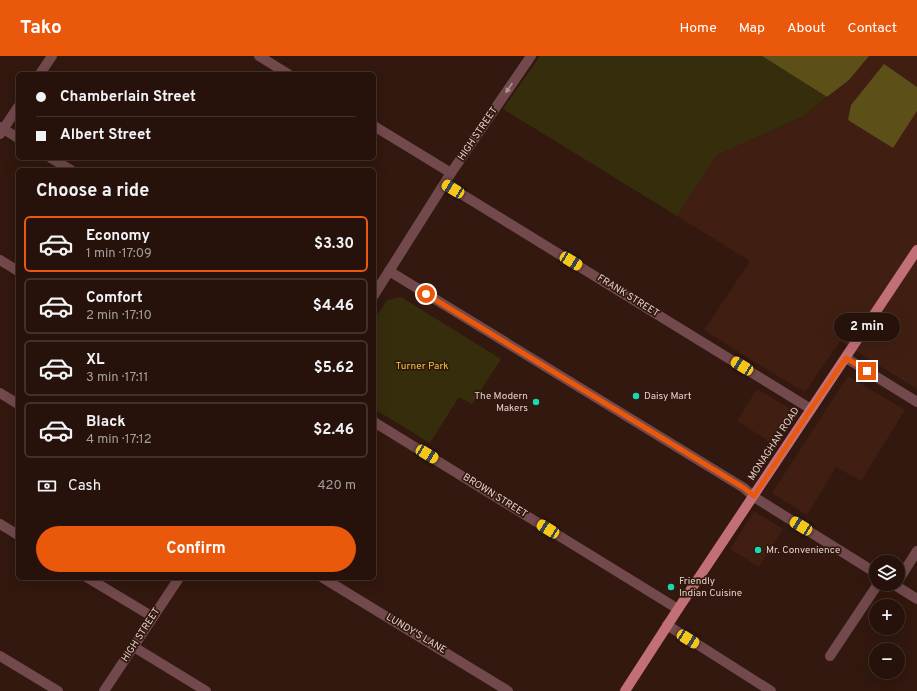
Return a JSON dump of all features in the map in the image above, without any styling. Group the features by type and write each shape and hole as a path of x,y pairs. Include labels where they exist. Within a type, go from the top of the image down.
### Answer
{"main road":[{"name":"MONAGHAN ROAD","path":"625,691 667,625 917,250"}],"street":[{"path":"41,72 52,56"},
{"path":"259,56 285,72"},
{"name":"HIGH STREET","path":"376,292 527,57"},
{"path":"16,110 1,130 16,137"},
{"path":"376,127 451,174"},
{"path":"54,160 68,168"},
{"name":"FRANK STREET","path":"444,184 811,409"},
{"path":"0,260 16,270"},
{"path":"389,271 744,488 754,496 869,569"},
{"path":"846,358 917,402"},
{"path":"0,393 16,403"},
{"name":"BROWN STREET","path":"376,423 678,609"},
{"path":"0,524 16,534"},
{"path":"905,570 917,551"},
{"path":"91,580 153,617"},
{"name":"HIGH STREET","path":"104,691 177,580"},
{"name":"LUNDY'S LANE","path":"326,580 493,687 508,691"},
{"path":"905,590 917,599"},
{"path":"830,656 873,591"},
{"path":"667,625 771,691"},
{"path":"134,647 206,691"},
{"path":"0,656 58,691"}],"shaded area":[{"path":"762,56 869,56 849,80 827,97"},
{"path":"869,56 917,56 917,389 840,341 805,392 704,330 750,261 677,216 717,155 804,116 849,80"},
{"path":"884,64 917,87 917,111 893,148 848,120 851,105"},
{"path":"848,376 905,410 861,481 836,467 807,515 772,493"},
{"path":"757,389 794,411 772,443 737,421"},
{"path":"754,511 783,529 759,567 730,549"}],"green space":[{"path":"540,56 762,56 827,97 804,116 717,155 677,216 503,109"},
{"name":"Turner Park","path":"401,297 501,359 472,404 459,397 430,443 376,410 376,317 387,300"}],"place":[{"name":"Daisy Mart","path":"636,396"},
{"name":"The Modern Makers","path":"536,402"},
{"name":"Mr. Convenience","path":"758,550"},
{"name":"Friendly Indian Cuisine","path":"671,587"}],"route":[{"path":"426,294 744,488 754,496 846,358 867,371"}]}
